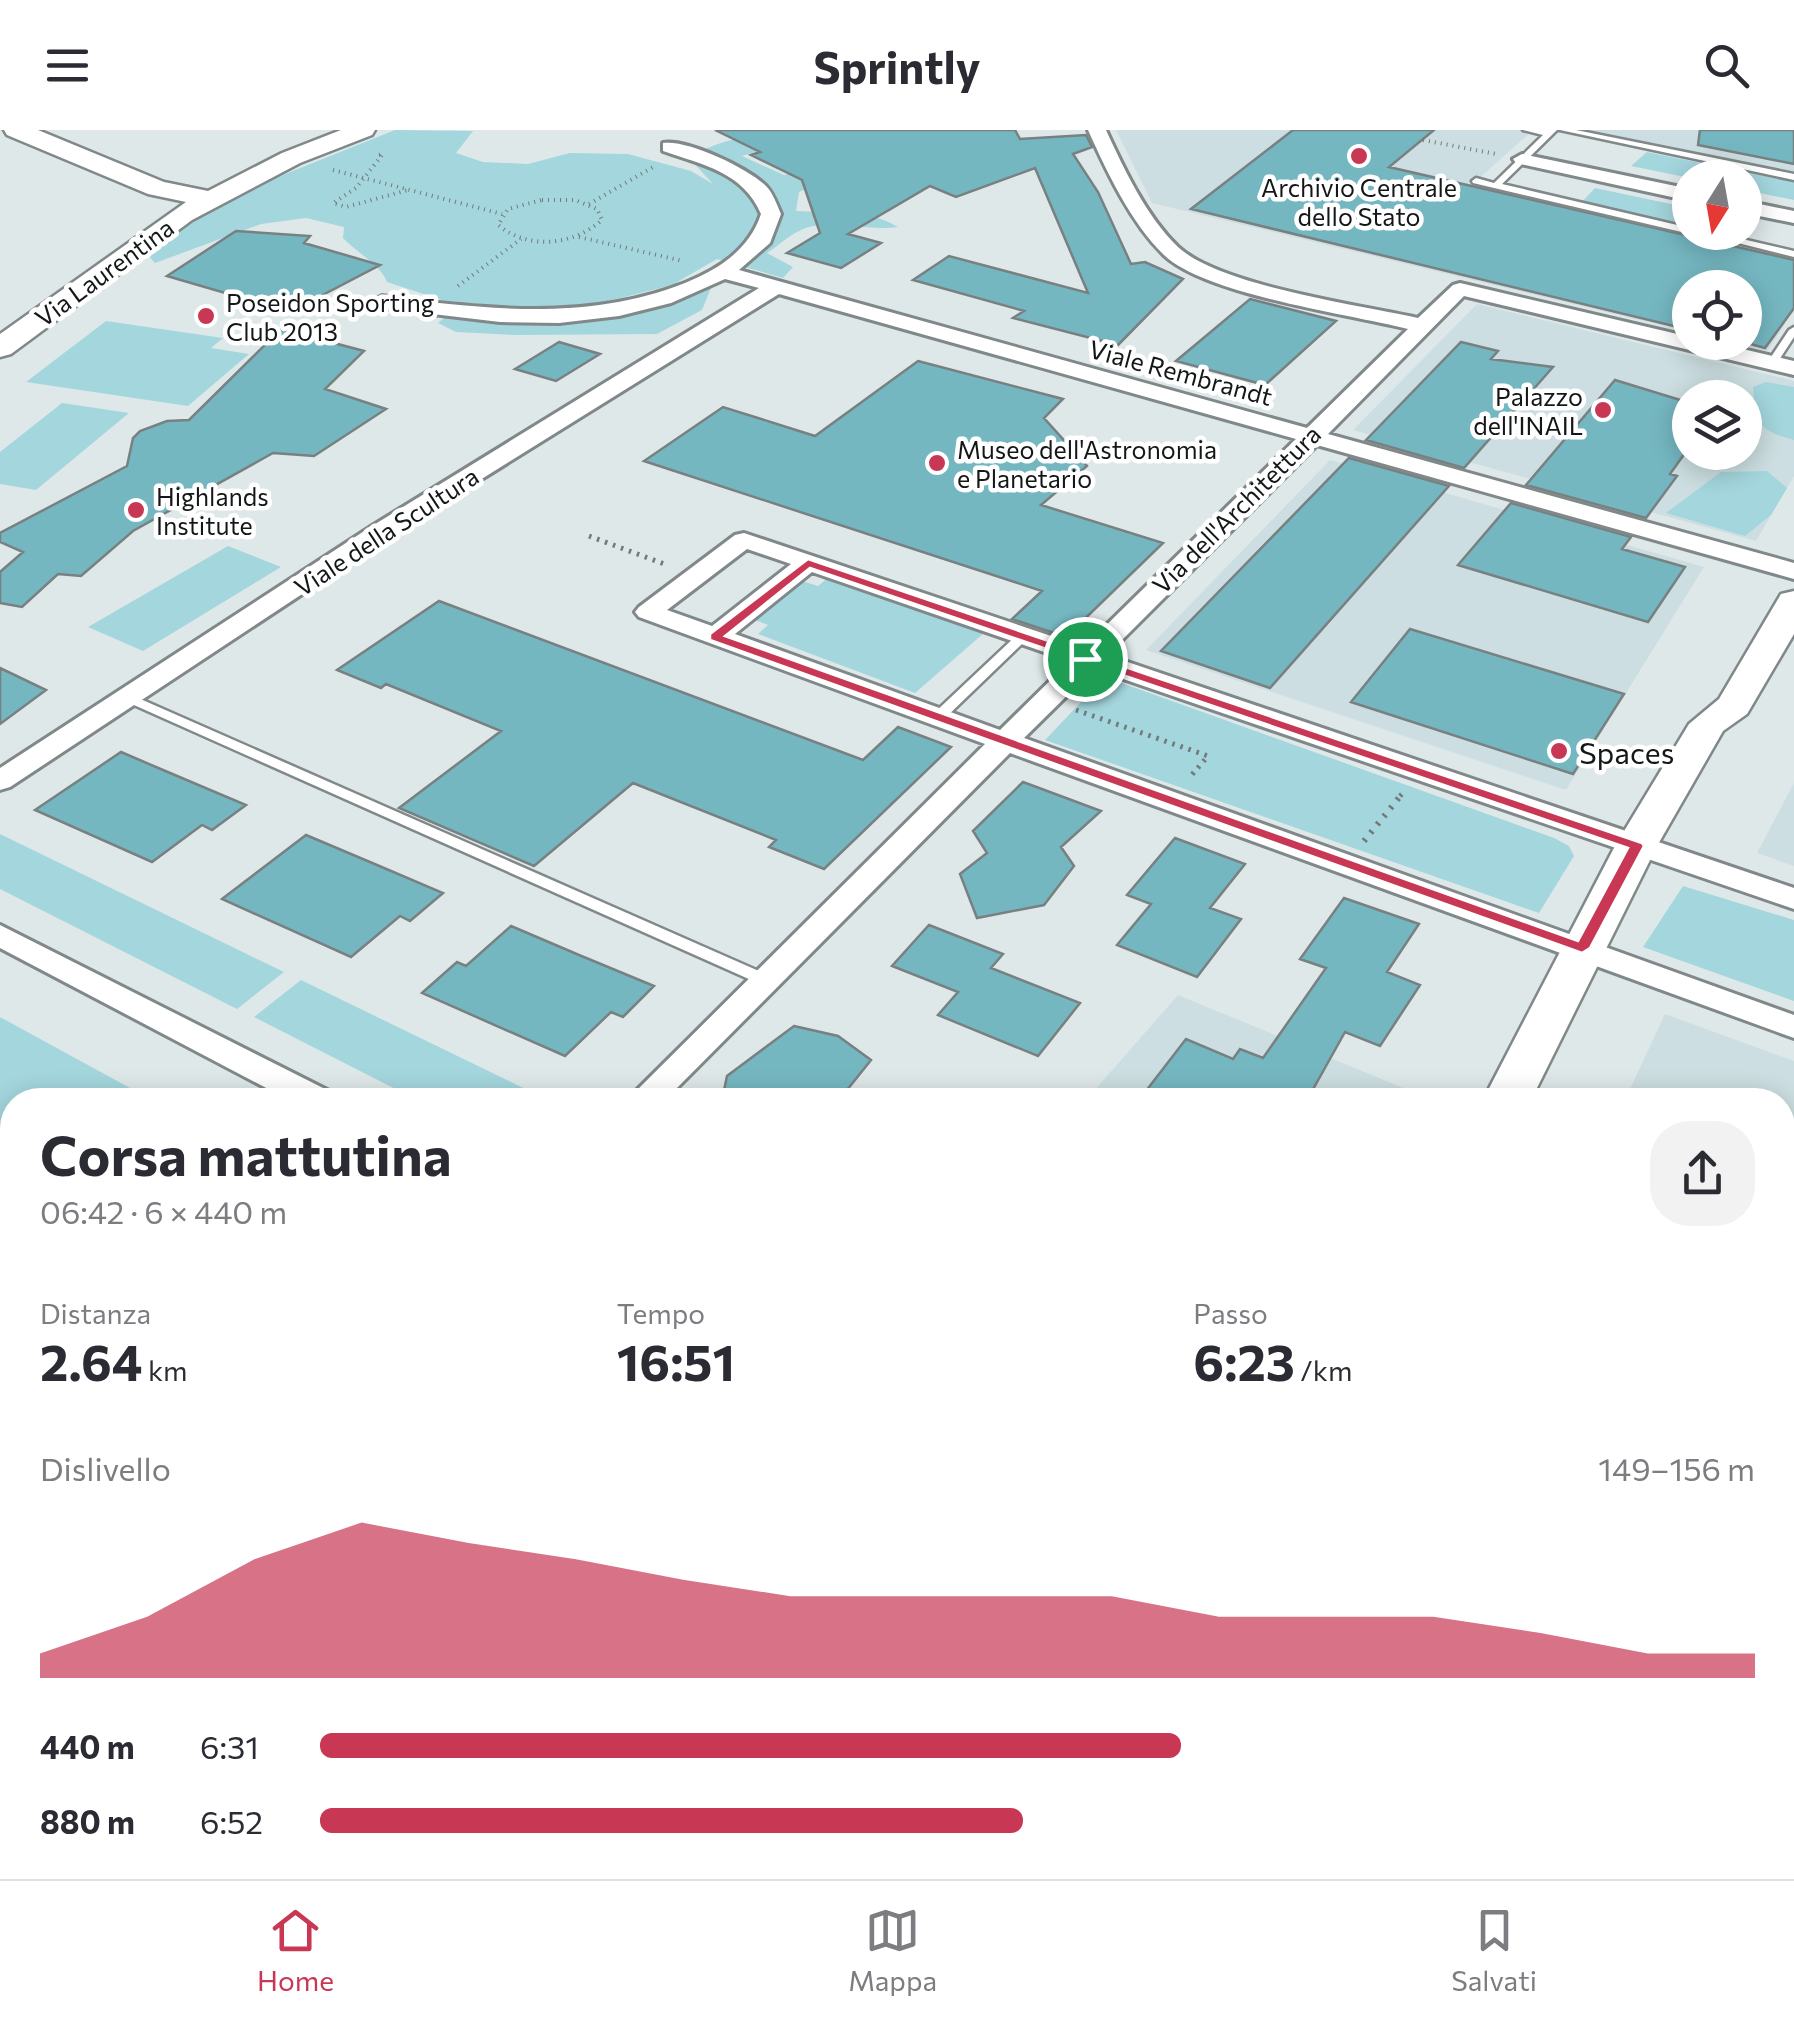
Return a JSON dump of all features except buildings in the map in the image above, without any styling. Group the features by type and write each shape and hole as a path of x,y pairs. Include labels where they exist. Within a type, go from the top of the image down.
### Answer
{"main road":[{"name":"Via Laurentina","path":"0,316 135,220 180,193 316,130"},
{"name":"Via Laurentina","path":"0,348 161,229 210,198 291,158 363,130"},
{"path":"28,131 151,186 180,193"},
{"name":"Via Laurentina","path":"180,193 210,198"},
{"path":"1512,1088 1636,846 1708,724 1734,706 1794,602"}],"street":[{"path":"1097,130 1172,253 1200,269 1424,326"},
{"path":"382,302 514,318 588,315 666,298 727,273 767,236 771,205 762,191 736,171 675,148"},
{"path":"1522,159 1672,191"},
{"path":"1762,210 1794,217"},
{"name":"Viale Rembrandt","path":"727,273 1794,571"},
{"name":"Viale della Scultura","path":"0,781 381,531 776,287"},
{"name":"Via dell'Architettura","path":"656,1088 1460,290 1783,366"},
{"path":"1794,899 744,540 648,612 1794,1027"},
{"path":"715,637 808,563"},
{"path":"0,936 294,1088"}],"lane":[{"path":"1528,130 1551,132"},
{"path":"1564,130 1794,177"},
{"path":"1496,185 1551,132"},
{"path":"1476,181 1672,227"},
{"path":"1762,247 1794,254"},
{"path":"1783,366 1794,330"},
{"path":"937,718 1022,637"},
{"path":"129,698 765,980"}],"path":[{"path":"1423,140 1484,152"},
{"path":"589,204 675,148"},
{"path":"364,158 384,154 366,178 333,204 346,207 408,190"},
{"path":"291,158 502,214 542,200 589,204 598,208 602,220 577,236 549,241 521,239 502,231 498,220 502,214"},
{"path":"321,176 345,168"},
{"path":"577,236 727,273"},
{"path":"429,308 521,239"},
{"path":"590,536 696,576"},
{"path":"1045,700 1208,756 1170,802"},
{"path":"1346,864 1420,772"}],"shaded area":[{"path":"395,130 473,131 456,153 483,162 528,164 570,153 628,154 691,171 713,184 689,158 733,140 811,135 742,156 784,175 852,159 799,192 796,211 862,215 898,227 824,225 801,230 767,253 793,267 783,278 717,259 672,285 597,304 519,309 448,302 387,282 374,264 343,238 344,227 306,218 261,224 155,263 146,253 235,194"},
{"path":"1116,130 1533,130 1476,181 1672,228 1672,250 1762,250 1762,246 1794,252 1794,310 1767,351 1762,350 1762,270 1672,270 1672,328 1152,203"},
{"path":"1575,130 1794,130 1794,175 1762,168 1762,160 1721,160"},
{"path":"1647,152 1686,160 1672,160 1672,174 1631,166"},
{"path":"1762,175 1794,182 1794,200 1762,193"},
{"path":"1595,188 1672,204 1672,223 1581,203"},
{"path":"685,285 711,288 702,310 657,334 515,335 456,332 438,323 454,310 542,314 600,309"},
{"path":"1477,304 1672,351 1672,360 1708,360 1794,381 1794,476 1756,541 1353,430"},
{"path":"106,321 223,338 211,348 249,354 188,406 26,382"},
{"path":"1762,384 1794,387 1794,440 1762,425"},
{"path":"62,403 129,413 36,490 0,484 0,452"},
{"path":"1330,460 1704,567 1566,790 1146,650"},
{"path":"1767,471 1787,488 1771,515 1745,536 1666,513 1721,472"},
{"path":"228,546 281,567 143,651 88,627"},
{"path":"829,577 984,633 915,693 758,634 768,625 752,619 802,581 818,586"},
{"path":"1105,677 1554,838 1569,846 1574,856 1539,913 1045,740"},
{"path":"1794,783 1794,866 1757,853"},
{"path":"0,834 284,972 237,1009 0,889"},
{"path":"1683,886 1794,920 1794,1001 1643,947"},
{"path":"301,980 523,1088 393,1088 254,1017"},
{"path":"1178,995 1403,1088 1097,1088"},
{"path":"1665,1014 1794,1061 1794,1088 1631,1088"},
{"path":"0,1017 130,1088 0,1088"}],"place":[{"name":"Archivio Centrale dello Stato","path":"1359,156"},
{"name":"Poseidon Sporting Club 2013","path":"206,316"},
{"name":"Palazzo dell'INAIL","path":"1603,410"},
{"name":"Museo dell'Astronomia e Planetario","path":"937,463"},
{"name":"Highlands Institute","path":"136,510"},
{"name":"Spaces","path":"1559,751"}],"route":[{"path":"808,563 1085,659 1636,846 1582,948 715,637 808,563"}]}
